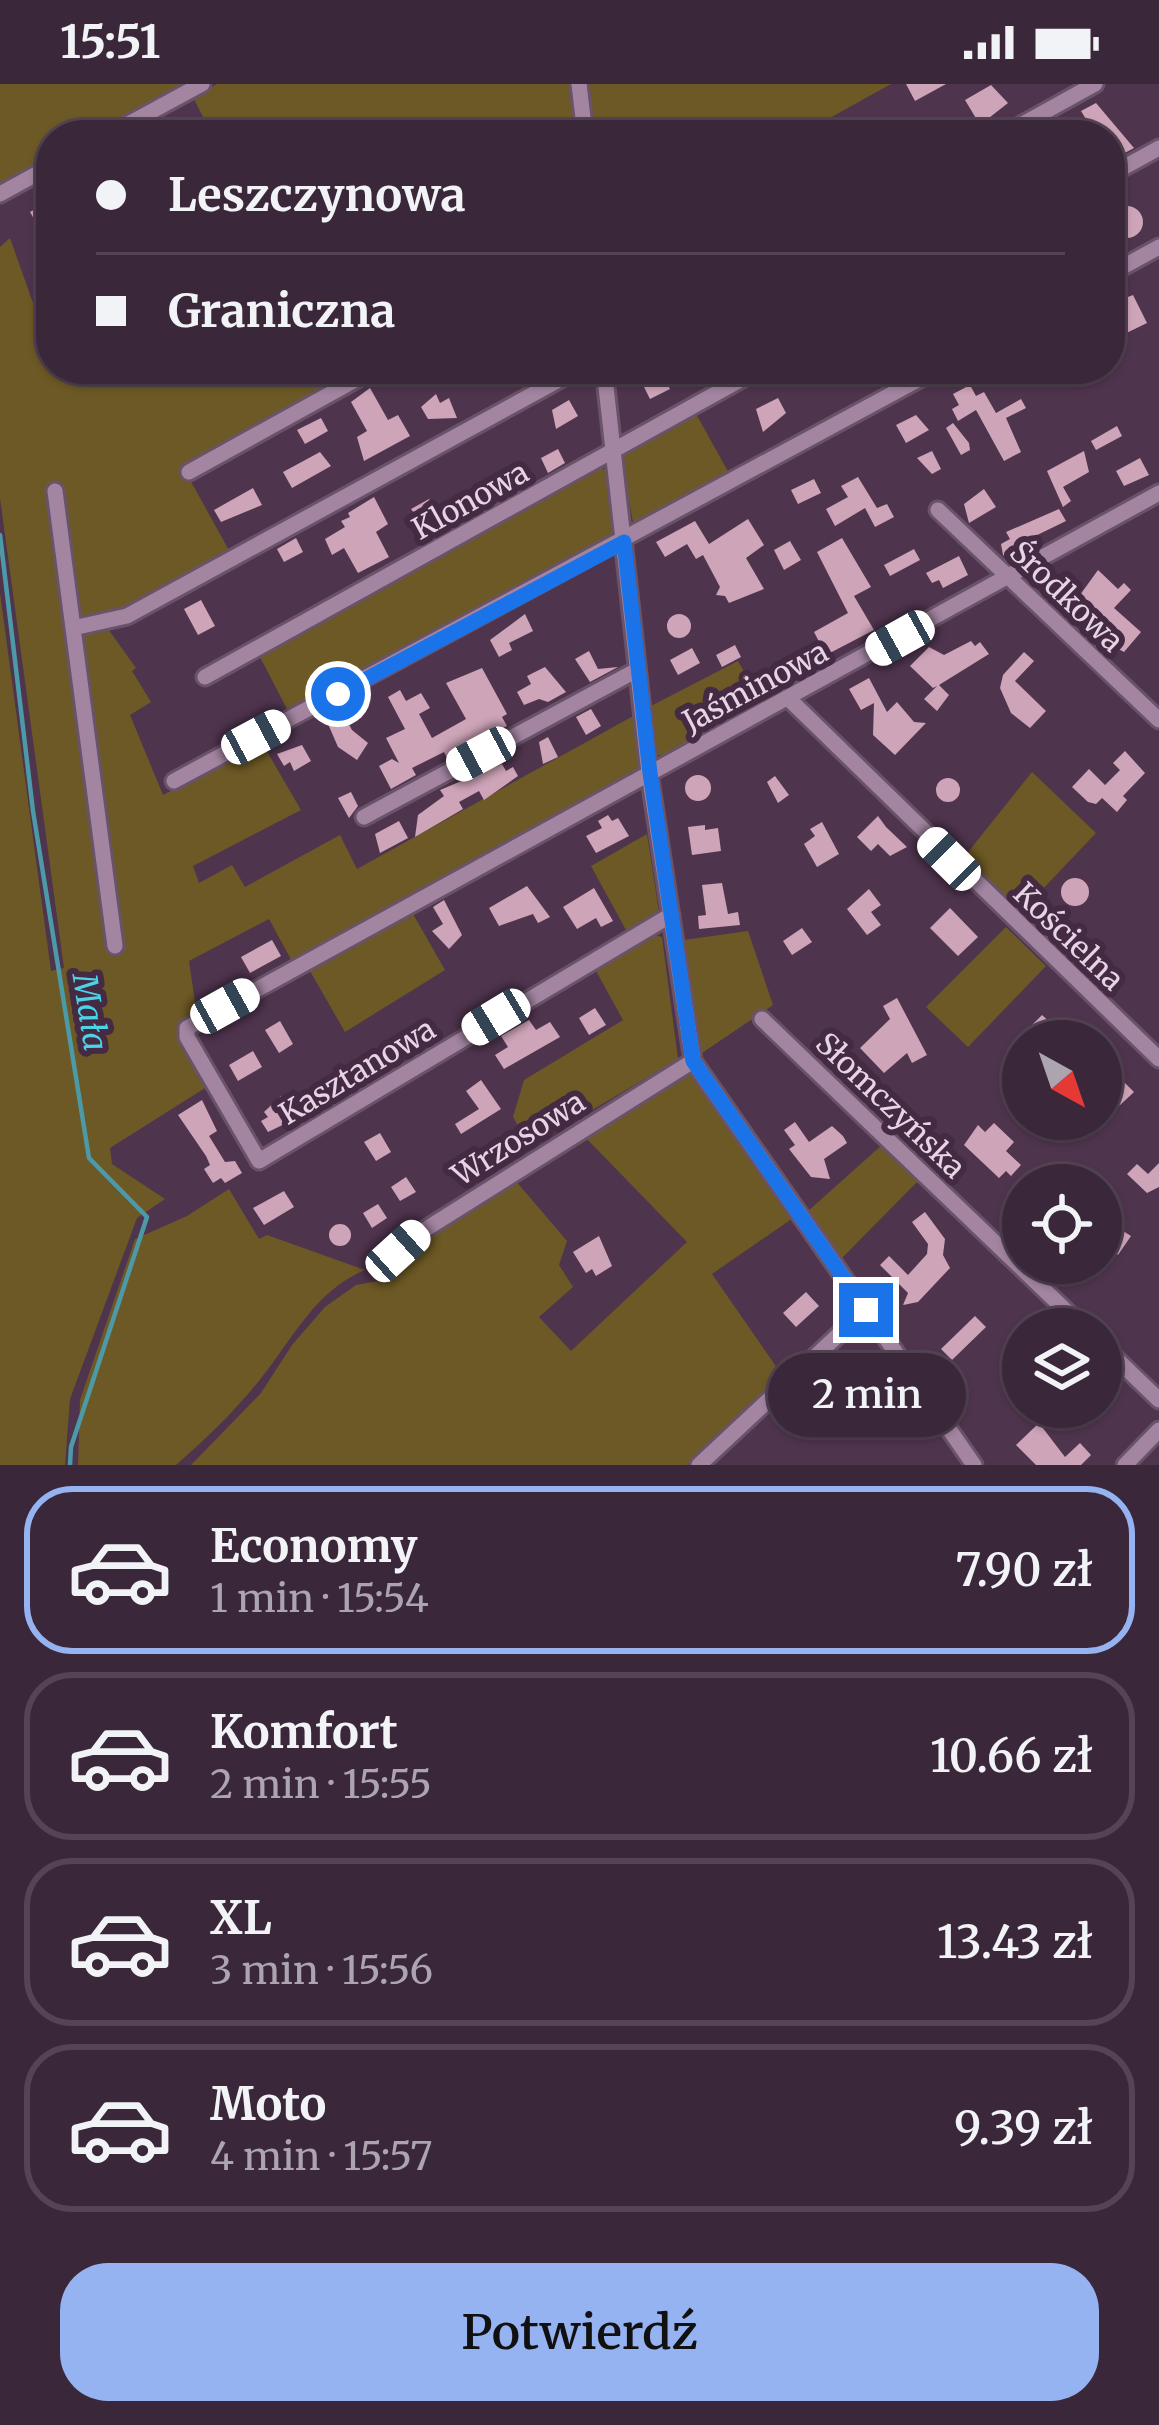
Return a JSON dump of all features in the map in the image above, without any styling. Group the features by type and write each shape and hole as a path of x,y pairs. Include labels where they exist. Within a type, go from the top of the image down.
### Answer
{"street":[{"path":"136,120 202,84"},
{"path":"579,84 583,120"},
{"path":"1030,120 1094,84"},
{"path":"1125,167 1159,148"},
{"path":"0,194 36,174"},
{"path":"1125,266 1159,247"},
{"path":"189,472 349,384"},
{"name":"Klonowa","path":"74,628 116,620 551,384"},
{"path":"606,384 650,773 693,1061 974,1465"},
{"name":"Klonowa","path":"205,677 733,384"},
{"path":"174,781 911,384"},
{"path":"56,491 115,946"},
{"name":"Jaśminowa","path":"256,1160 193,1049 187,1028 1159,494"},
{"name":"Środkowa","path":"938,510 1159,720"},
{"path":"364,817 637,670"},
{"name":"Kościelna","path":"789,699 1159,1059"},
{"name":"Kasztanowa","path":"256,1160 671,915"},
{"name":"Słomczyńska","path":"763,1019 1063,1308"},
{"name":"Wrzosowa","path":"379,1269 418,1234 693,1061"},
{"path":"699,1465 866,1310"},
{"path":"1122,1364 1159,1400"},
{"path":"1125,1465 1159,1430"}],"shaded area":[{"path":"0,84 190,84 124,120 36,120 36,168 0,188"},
{"path":"217,84 572,84 577,120 204,120 193,97"},
{"path":"584,84 891,84 826,120 588,120"},
{"path":"10,238 36,302 36,384 343,384 189,478 231,554 133,608 93,618 76,616 58,483 50,484 113,950 79,637 106,626 136,668 132,671 151,702 130,715 163,795 262,743 301,810 193,866 199,883 232,865 245,887 340,835 357,869 635,715 641,767 639,774 293,963 269,919 189,961 197,1016 180,1025 182,1044 205,1088 110,1148 112,1164 165,1199 137,1218 70,1399 65,1465 0,1465 0,593 51,971 64,968 0,498 0,247"},
{"path":"695,412 731,477 634,528 621,456"},
{"path":"597,466 608,471 614,536 289,713 258,653"},
{"path":"738,661 764,706 670,756 655,755 647,708"},
{"path":"1032,772 1096,833 1018,915 961,861"},
{"path":"647,834 659,912 626,930 591,866"},
{"path":"413,914 445,970 345,1032 310,971"},
{"path":"1006,927 1046,966 968,1047 926,1007"},
{"path":"748,931 773,1005 702,1053 684,940"},
{"path":"652,934 662,937 678,1059 530,1147 513,1117 524,1080 623,1020 595,969"},
{"path":"692,1073 793,1218 712,1274 782,1375 687,1465 191,1465 261,1393 292,1345 325,1307 356,1285 377,1281 421,1242 515,1180 567,1241 559,1265 573,1287 539,1317 571,1351 687,1242 585,1137"},
{"path":"883,1144 920,1179 840,1260 807,1212"},
{"path":"229,1189 259,1239 267,1235 365,1270 319,1303 242,1400 176,1465 78,1465 80,1400 135,1239 187,1216"}],"building":[{"path":"906,84 946,84 915,101"},
{"path":"991,85 1008,103 986,120 977,120 965,100"},
{"path":"1096,103 1110,120 1086,120 1081,111"},
{"path":"1125,206 1139,210 1139,234 1125,238"},
{"path":"1133,295 1147,323 1125,334 1125,298"},
{"path":"642,384 668,384 670,389 650,399"},
{"path":"970,385 976,396 984,392 996,413 1021,399 1026,408 1006,418 1021,452 1004,461 976,410 958,421 952,409 959,405 953,394"},
{"path":"370,388 388,420 398,415 410,436 364,461 357,437 367,431 351,402"},
{"path":"436,394 440,403 449,398 457,418 428,419 421,407"},
{"path":"778,398 786,413 763,432 756,409"},
{"path":"569,400 578,416 556,429 552,410"},
{"path":"916,415 929,430 906,443 896,425"},
{"path":"321,418 328,431 305,444 297,430"},
{"path":"953,423 969,443 970,450 961,455 946,428"},
{"path":"1117,426 1122,436 1096,450 1091,441"},
{"path":"558,449 565,463 548,473 541,458"},
{"path":"932,451 941,469 932,474 917,458"},
{"path":"1084,451 1089,472 1063,487 1071,501 1063,507 1047,471"},
{"path":"320,452 331,466 292,488 283,472"},
{"path":"1140,458 1149,475 1124,486 1116,471"},
{"path":"858,477 877,508 887,504 894,517 875,527 865,508 835,526 826,509 848,497 841,486"},
{"path":"814,479 821,493 798,504 791,490"},
{"path":"253,488 262,505 221,522 214,510"},
{"path":"984,489 996,507 969,523 964,504"},
{"path":"374,497 388,524 376,532 389,557 358,573 344,548 332,555 325,539 345,527 341,521 350,517 348,513"},
{"path":"429,499 434,508 459,502 467,517 445,530 440,521 426,529 411,509"},
{"path":"1059,509 1066,521 1027,540 1032,549 1011,561 1003,555 1001,544 1010,539 1006,532"},
{"path":"748,519 764,545 746,558 764,589 729,603 725,596 716,595 720,587 703,555 696,559 687,544 665,557 656,542 695,521 709,544"},
{"path":"296,538 303,552 284,562 277,549"},
{"path":"842,538 871,587 854,596 874,630 826,655 814,632 848,613 817,552"},
{"path":"790,541 801,560 784,570 774,550"},
{"path":"914,549 920,560 890,576 884,565"},
{"path":"959,556 968,575 943,588 939,580 932,583 926,573"},
{"path":"1098,570 1118,589 1124,583 1131,590 1114,608 1141,632 1124,652 1090,634 1038,585 1048,574 1080,595"},
{"path":"201,600 215,626 198,635 184,609"},
{"path":"525,614 533,631 509,643 512,650 499,657 490,640"},
{"path":"679,614 691,626 679,638 667,626"},
{"path":"971,641 975,646 980,642 989,654 939,685 949,695 937,711 924,699 937,686 933,688 910,666 929,647 944,655"},
{"path":"735,645 741,657 722,667 716,655"},
{"path":"692,648 700,663 678,675 670,660"},
{"path":"589,651 598,669 618,667 590,682 575,659"},
{"path":"1024,652 1034,661 1015,681 1046,711 1030,728 1011,713 1000,688 1003,675"},
{"path":"545,667 566,692 548,702 539,699 524,705 517,692 531,684 527,676"},
{"path":"482,668 507,714 502,717 507,726 447,758 444,752 412,768 416,775 391,789 379,766 392,759 399,763 386,738 405,729 388,697 400,690 406,701 421,693 430,708 419,714 432,738 466,719 446,683"},
{"path":"869,678 887,712 897,702 914,722 926,723 895,755 873,735 874,703 861,710 849,689"},
{"path":"340,708 352,730 368,743 357,760 338,747 325,717"},
{"path":"591,709 601,726 586,735 576,717"},
{"path":"548,737 558,757 543,764 539,742"},
{"path":"302,745 311,761 294,771 290,762 284,766 277,754"},
{"path":"1125,751 1145,773 1123,796 1127,800 1117,812 1102,798 1096,804 1088,802 1072,787 1089,769 1105,785 1120,770 1113,763"},
{"path":"502,764 506,771 513,767 518,776 484,800 479,791 459,802 463,809 415,837 418,815 444,796 440,790"},
{"path":"698,775 711,788 698,801 685,788"},
{"path":"775,776 789,795 778,803 767,782"},
{"path":"948,778 960,790 948,802 936,790"},
{"path":"351,792 358,806 349,818 338,798"},
{"path":"608,815 612,821 618,818 629,836 596,853 586,836 602,828 598,821"},
{"path":"878,816 907,847 890,856 878,844 871,851 857,837"},
{"path":"399,821 408,838 380,853 375,834"},
{"path":"822,822 839,854 817,867 804,844 815,836 810,829"},
{"path":"705,825 705,830 718,828 721,851 692,855 688,827"},
{"path":"1075,878 1085,882 1089,892 1085,902 1075,906 1065,902 1061,892 1065,882"},
{"path":"722,883 728,914 738,912 740,925 699,929 698,916 706,915 702,885"},
{"path":"527,886 550,917 538,923 533,914 499,926 489,908"},
{"path":"594,888 613,921 601,927 596,918 577,929 563,907"},
{"path":"869,889 881,905 871,912 881,925 867,935 847,909"},
{"path":"444,900 462,935 449,949 432,931 443,924 433,907"},
{"path":"950,908 978,937 958,956 930,928"},
{"path":"802,928 812,942 792,955 783,941"},
{"path":"272,940 281,956 250,973 241,957"},
{"path":"897,998 927,1055 912,1063 907,1053 884,1073 860,1048 890,1019 883,1006"},
{"path":"595,1008 606,1025 589,1035 579,1018"},
{"path":"529,1020 536,1030 550,1022 560,1037 504,1069 495,1055 508,1047 501,1036"},
{"path":"280,1021 293,1044 279,1053 265,1030"},
{"path":"253,1051 262,1067 238,1081 229,1065"},
{"path":"481,1080 501,1109 461,1134 455,1124 479,1109 466,1091"},
{"path":"1122,1080 1134,1092 1122,1103"},
{"path":"281,1096 295,1119 268,1132 261,1121 268,1117 264,1112"},
{"path":"202,1100 217,1131 209,1136 225,1162 235,1161 242,1173 225,1183 221,1178 213,1183 204,1169 210,1165 206,1156 178,1115"},
{"path":"795,1122 809,1142 832,1126 843,1136 847,1143 824,1159 830,1179 811,1177 789,1149 795,1145 784,1130"},
{"path":"994,1123 1002,1131 1002,1140 1014,1142 1006,1151 1020,1164 1002,1164 999,1178 964,1145 978,1125 985,1132"},
{"path":"380,1133 391,1152 376,1161 364,1142"},
{"path":"502,1139 509,1150 489,1161 483,1149"},
{"path":"1159,1163 1159,1187 1147,1193 1127,1174 1137,1164 1148,1174"},
{"path":"406,1177 416,1192 400,1201 391,1187"},
{"path":"284,1191 294,1207 264,1225 253,1208"},
{"path":"378,1204 387,1218 372,1228 363,1213"},
{"path":"925,1212 945,1239 943,1255 950,1268 918,1302 903,1305 908,1293 880,1265 889,1256 908,1275 927,1254 928,1244 912,1222"},
{"path":"340,1224 351,1235 340,1246 329,1235"},
{"path":"599,1236 612,1266 596,1276 592,1269 586,1273 573,1252"},
{"path":"806,1292 819,1306 796,1327 783,1313"},
{"path":"975,1316 986,1327 952,1360 941,1349"},
{"path":"843,1376 866,1400 849,1416 827,1391"},
{"path":"1034,1428 1043,1428 1065,1457 1080,1443 1091,1455 1081,1465 1036,1465 1016,1445"}],"waterway":[{"name":"Mała","path":"0,535 33,811 89,1158 147,1217 71,1447 70,1465"}],"route":[{"path":"338,694 624,542 650,773 693,1061 866,1310"}]}
